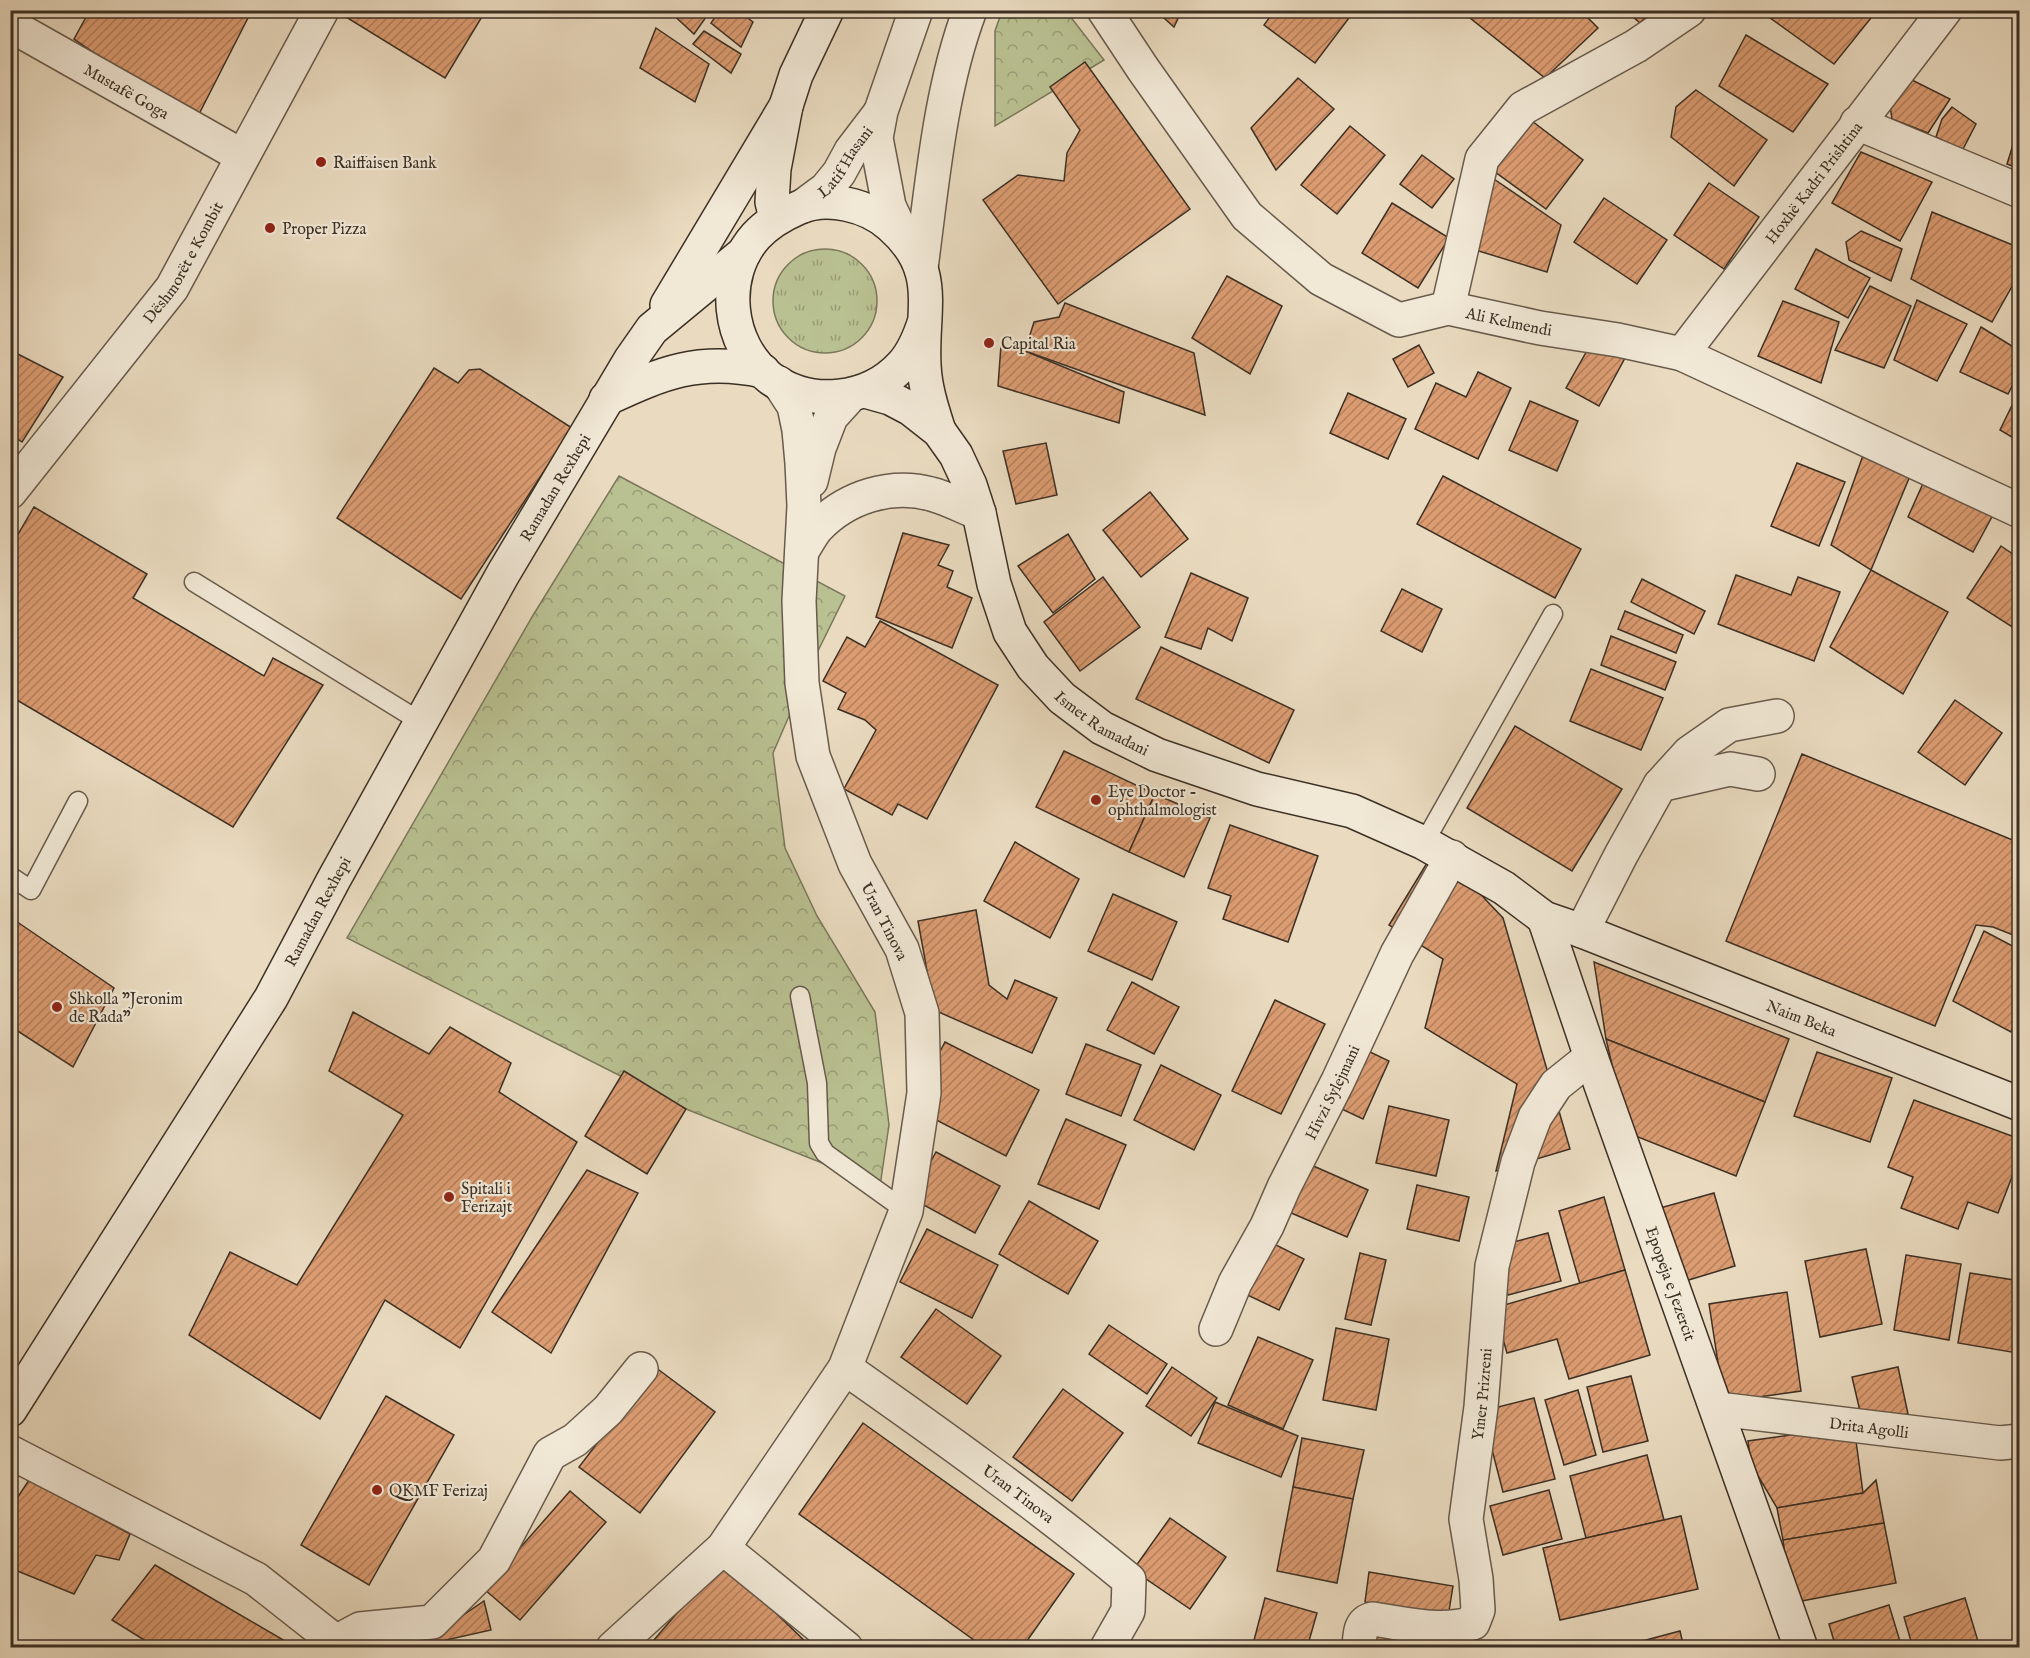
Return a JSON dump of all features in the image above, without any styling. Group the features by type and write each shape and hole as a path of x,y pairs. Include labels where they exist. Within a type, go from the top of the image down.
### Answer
{"street":[{"name":"Dëshmorët e Kombit","path":"14,482 171,288 322,10"},
{"path":"789,212 772,202 774,169 786,106 796,75 827,10"},
{"name":"Latif Hasani","path":"903,236 889,206 876,138 881,111 916,10"},
{"path":"921,268 935,158 954,65 970,10"},
{"name":"Ali Kelmendi","path":"1104,10 1247,216 1321,279 1399,320 1448,308 1540,328 1618,340 1682,354 2019,511"},
{"path":"1448,308 1482,159 1522,108 1636,46 1689,10"},
{"name":"Hoxhë Kadri Prishtina","path":"1682,354 1945,10"},
{"name":"Mustafë Goga","path":"10,25 242,156"},
{"path":"652,329 786,106"},
{"name":"Latif Hasani","path":"789,212 826,189 881,111"},
{"path":"1857,123 2019,191"},
{"path":"606,399 676,370 708,365 739,366 771,377 802,393 826,398 858,393 879,384 904,363 920,336 925,320 927,294 914,251 903,236 882,218 857,206 830,202 789,212 756,236 744,253 736,272 732,293 733,315 739,335 749,355 771,377 794,406 800,430 804,506"},
{"name":"Ramadan Rexhepi","path":"10,1410 271,998 421,722 606,399 652,329 744,253"},
{"name":"Ismet Ramadani","path":"925,320 924,365 928,397 939,431"},
{"path":"804,506 819,448 831,417 858,393"},
{"name":"Ismet Ramadani","path":"858,393 891,398 911,409 939,431 956,455 970,485 979,513 994,584 1010,632 1033,667 1062,699 1102,728 1156,755 1257,789 1352,811 1438,850 1504,888 1544,918"},
{"path":"802,551 817,528 834,514 878,492 906,489 933,494 979,513"},
{"name":"Uran Tinova","path":"613,1647 723,1548 845,1368 906,1211 924,1093 922,1013 902,949 855,864 813,756 802,683 799,601 804,506"},
{"path":"1582,931 1660,785 1689,753 1729,725 1778,716"},
{"path":"1660,785 1730,769 1758,774"},
{"name":"Hivzi Sylejmani","path":"1216,1329 1235,1283 1267,1226 1284,1187 1338,1082 1397,954 1438,850"},
{"name":"Naim Beka","path":"1544,918 2019,1104"},
{"name":"Epopeja e Jezercit","path":"1544,918 1591,1057 1802,1647"},
{"name":"Ymer Prizreni","path":"1359,1647 1362,1626 1373,1619 1432,1628 1456,1628 1473,1623 1478,1610 1476,1579 1466,1519 1482,1407 1492,1266 1518,1162 1535,1117 1556,1085 1591,1057"},
{"name":"Uran Tinova","path":"845,1368 1081,1540 1129,1580 1128,1611 1107,1647"},
{"path":"10,1452 256,1579 334,1645 360,1629 432,1622 494,1560 550,1454 575,1440 609,1410 641,1369"},
{"name":"Drita Agolli","path":"1718,1409 2000,1443 2019,1441"},
{"path":"723,1548 846,1647"}],"lane":[{"path":"194,582 421,722"},
{"path":"1438,850 1553,614"},
{"path":"10,876 31,890 78,801"},
{"path":"800,996 817,1083 819,1143 825,1153 906,1211"}],"green space":[{"path":"1002,11 1066,11 1104,60 995,126 995,31"},
{"path":"825,249 845,253 862,264 873,281 877,301 873,321 862,338 845,349 825,353 805,349 788,338 777,321 773,301 777,281 788,264 805,253"},
{"path":"619,476 845,596 812,663 773,753 785,848 817,916 875,1012 889,1125 880,1186 686,1109 347,938 532,617"}],"building":[{"path":"90,10 252,10 195,122 74,39"},
{"path":"343,10 486,10 445,78 341,14"},
{"path":"668,10 711,10 694,34"},
{"path":"720,10 737,10 753,22 741,47 711,23"},
{"path":"1155,10 1182,10 1174,27"},
{"path":"1275,10 1355,10 1315,63 1264,25"},
{"path":"1460,10 1580,10 1598,28 1545,78"},
{"path":"1625,10 1652,10 1640,23"},
{"path":"1769,10 1859,10 1871,18 1834,64 1766,15"},
{"path":"656,28 709,64 695,102 640,68"},
{"path":"704,31 741,54 731,73 693,44"},
{"path":"1746,35 1828,84 1793,132 1719,86"},
{"path":"1085,62 1190,209 1058,304 983,200 1018,175 1064,181 1067,153 1080,130 1050,87"},
{"path":"1902,75 1950,99 1928,133 1892,119 1888,92"},
{"path":"1298,78 1334,109 1276,170 1251,128"},
{"path":"1696,90 1767,140 1734,186 1671,137 1676,107"},
{"path":"1952,107 1976,124 1962,151 1936,137 1942,119"},
{"path":"1528,118 1583,160 1546,209 1491,169"},
{"path":"1350,126 1385,155 1337,214 1301,185"},
{"path":"2016,135 2020,136 2020,169 2007,164"},
{"path":"1861,152 1932,182 1900,241 1832,203"},
{"path":"1422,155 1454,179 1432,208 1400,184"},
{"path":"1491,177 1561,225 1547,272 1469,248"},
{"path":"1709,183 1759,217 1724,269 1674,235"},
{"path":"1604,198 1667,240 1637,284 1574,242"},
{"path":"1392,203 1449,238 1418,288 1362,253"},
{"path":"1932,212 2020,248 2020,272 1992,322 1911,279"},
{"path":"1861,231 1902,249 1891,281 1849,260 1846,242"},
{"path":"1816,249 1870,278 1848,318 1795,289"},
{"path":"1227,276 1282,306 1250,374 1192,338"},
{"path":"1870,286 1911,306 1884,368 1835,350"},
{"path":"1917,300 1967,324 1937,381 1894,360"},
{"path":"1783,301 1839,322 1821,383 1758,356"},
{"path":"1065,303 1194,353 1205,415 1025,351 1034,322 1059,317"},
{"path":"1981,327 2020,351 2020,371 2008,394 1960,372"},
{"path":"1593,340 1625,358 1599,406 1566,388"},
{"path":"1001,345 1025,351 1124,392 1119,423 998,386"},
{"path":"1419,345 1434,373 1408,387 1393,359"},
{"path":"10,350 63,377 22,442 10,434"},
{"path":"434,368 458,383 469,370 480,369 572,428 461,599 337,518"},
{"path":"1478,372 1511,388 1478,459 1415,429 1436,383 1466,397"},
{"path":"2020,389 2020,442 2000,430"},
{"path":"1348,393 1406,419 1388,459 1330,433"},
{"path":"1530,401 1578,421 1557,471 1509,450"},
{"path":"1046,443 1057,495 1016,504 1003,451"},
{"path":"1866,447 1912,471 1871,570 1831,545"},
{"path":"1797,463 1845,482 1819,546 1771,526"},
{"path":"1443,476 1581,549 1555,598 1417,524"},
{"path":"1925,479 1995,511 1973,552 1908,517"},
{"path":"1150,492 1188,539 1141,577 1103,530"},
{"path":"34,507 147,574 133,598 264,676 273,658 323,685 233,827 10,696 10,548"},
{"path":"903,533 949,545 938,565 953,571 947,587 972,598 952,648 876,617"},
{"path":"1068,534 1095,579 1053,613 1018,566"},
{"path":"2001,546 2020,559 2020,632 1967,598"},
{"path":"1871,570 1948,612 1903,694 1830,647"},
{"path":"1191,573 1248,598 1232,641 1208,628 1201,649 1165,637"},
{"path":"1736,575 1791,595 1798,577 1840,592 1814,661 1718,624"},
{"path":"1103,577 1140,627 1080,671 1044,622"},
{"path":"1642,579 1705,611 1694,634 1631,602"},
{"path":"1402,589 1442,609 1422,652 1381,631"},
{"path":"1625,611 1683,635 1676,653 1618,629"},
{"path":"880,621 998,685 927,819 898,804 892,815 844,789 876,730 865,720 838,709 846,693 823,681 847,637 865,647"},
{"path":"1611,636 1676,662 1665,690 1601,665"},
{"path":"1161,647 1294,710 1269,763 1136,699"},
{"path":"1591,669 1663,698 1641,750 1570,721"},
{"path":"1955,700 2002,733 1965,785 1918,752"},
{"path":"1515,726 1622,789 1572,871 1467,808"},
{"name":"Eye Doctor - ophthalmologist","path":"1064,751 1155,794 1129,852 1036,807"},
{"path":"1802,754 2020,843 2018,937 1993,927 1976,925 1935,1026 1726,941"},
{"path":"1155,794 1210,818 1184,877 1129,852"},
{"path":"1230,825 1318,856 1288,942 1223,919 1231,896 1208,888"},
{"path":"1015,842 1079,879 1050,938 984,901"},
{"path":"1430,858 1468,881 1503,918 1570,1149 1496,1171 1517,1084 1425,1028 1443,959 1389,925"},
{"path":"1113,894 1177,922 1152,980 1088,951"},
{"path":"976,910 989,985 1007,999 1015,980 1057,998 1032,1053 934,1010 918,921"},
{"name":"Shkolla \"Jeronim de Rada\"","path":"10,917 114,988 73,1067 10,1026"},
{"path":"1984,931 2020,950 2020,1013 2011,1032 1953,1001"},
{"path":"1594,962 1789,1039 1765,1102 1606,1039"},
{"path":"1132,982 1179,1007 1154,1054 1107,1030"},
{"path":"1275,1000 1325,1024 1281,1114 1232,1091"},
{"name":"Spitali i Ferizajt","path":"353,1012 429,1054 450,1027 511,1063 499,1092 577,1142 460,1348 385,1300 320,1419 189,1335 230,1252 297,1285 403,1115 329,1071"},
{"path":"1343,1039 1389,1061 1363,1119 1316,1097"},
{"path":"1606,1039 1765,1102 1736,1176 1628,1133"},
{"path":"945,1042 1039,1090 1006,1156 911,1107"},
{"path":"1086,1044 1141,1065 1121,1116 1066,1094"},
{"path":"1817,1052 1892,1078 1870,1142 1794,1116"},
{"path":"1161,1065 1221,1095 1194,1150 1134,1120"},
{"path":"624,1071 686,1109 647,1174 585,1136"},
{"path":"1914,1100 2020,1139 2020,1156 1998,1213 1968,1202 1958,1229 1901,1208 1913,1177 1888,1167"},
{"path":"1389,1106 1449,1120 1436,1176 1376,1163"},
{"path":"1066,1119 1126,1145 1099,1209 1038,1184"},
{"path":"936,1152 1000,1186 975,1233 911,1198"},
{"path":"1302,1161 1368,1190 1347,1237 1282,1209"},
{"path":"2020,1161 2020,1191 2012,1188"},
{"path":"587,1170 638,1193 551,1353 492,1312"},
{"path":"1417,1185 1469,1197 1459,1241 1407,1229"},
{"path":"1714,1193 1735,1266 1682,1282 1660,1208"},
{"path":"1604,1197 1625,1270 1580,1284 1559,1211"},
{"path":"1029,1201 1098,1241 1068,1294 999,1254"},
{"path":"927,1229 998,1265 972,1318 900,1282"},
{"path":"1548,1233 1561,1281 1508,1295 1495,1247"},
{"path":"1270,1242 1304,1259 1279,1310 1243,1293"},
{"path":"1866,1249 1882,1324 1820,1337 1805,1261"},
{"path":"1360,1253 1386,1260 1371,1325 1345,1319"},
{"path":"1906,1255 1961,1264 1949,1340 1894,1330"},
{"path":"1625,1270 1650,1355 1569,1379 1557,1339 1507,1353 1494,1308"},
{"path":"1970,1273 2020,1281 2020,1336 2017,1353 1958,1343"},
{"path":"1787,1292 1801,1391 1724,1402 1709,1304"},
{"path":"936,1309 1001,1356 967,1404 901,1357"},
{"path":"1109,1325 1167,1364 1147,1394 1089,1354"},
{"path":"1336,1328 1389,1339 1376,1410 1323,1400"},
{"path":"1258,1337 1313,1360 1283,1429 1228,1405"},
{"path":"655,1367 715,1412 640,1513 579,1467"},
{"path":"1172,1367 1217,1398 1191,1436 1146,1406"},
{"path":"1898,1367 1908,1414 1863,1424 1852,1377"},
{"path":"1631,1376 1648,1441 1603,1452 1587,1387"},
{"path":"1063,1389 1123,1433 1072,1501 1013,1457"},
{"path":"1578,1390 1596,1455 1564,1465 1545,1400"},
{"name":"QKMF Ferizaj","path":"386,1396 454,1435 369,1585 301,1545"},
{"path":"1534,1398 1555,1479 1503,1492 1482,1411"},
{"path":"1215,1402 1298,1436 1281,1477 1198,1443"},
{"path":"863,1423 1074,1574 1022,1648 985,1648 799,1514"},
{"path":"1854,1426 1863,1493 1777,1508 1751,1464 1748,1441"},
{"path":"1302,1438 1364,1450 1353,1499 1293,1487"},
{"path":"1647,1455 1664,1520 1586,1538 1570,1476"},
{"path":"29,1480 130,1534 119,1560 96,1555 74,1594 10,1568 10,1509"},
{"path":"1876,1480 1884,1523 1783,1540 1777,1508 1863,1493"},
{"path":"1293,1487 1353,1499 1337,1583 1277,1571"},
{"path":"1549,1490 1562,1539 1503,1555 1490,1506"},
{"path":"570,1491 606,1522 520,1620 484,1589"},
{"path":"1681,1516 1698,1589 1560,1620 1543,1548"},
{"path":"1170,1518 1226,1557 1190,1609 1133,1570"},
{"path":"1884,1523 1896,1583 1791,1603 1783,1540"},
{"path":"722,1561 812,1648 647,1648"},
{"path":"155,1565 297,1648 157,1648 112,1620"},
{"path":"1369,1572 1453,1586 1448,1617 1365,1602"},
{"path":"1265,1598 1317,1613 1307,1648 1252,1648"},
{"path":"1965,1598 1980,1648 1913,1648 1904,1617"},
{"path":"484,1601 491,1630 437,1642 439,1648 384,1648 429,1638"},
{"path":"1889,1605 1902,1648 1836,1648 1829,1624"},
{"path":"1373,1628 1407,1635 1404,1648 1369,1648"},
{"path":"1680,1631 1684,1648 1628,1648 1627,1645"}],"place":[{"name":"Raiffaisen Bank","path":"321,162"},
{"name":"Proper Pizza","path":"270,228"},
{"name":"Capital Ria","path":"989,343"},
{"name":"Eye Doctor - ophthalmologist","path":"1096,800"},
{"name":"Shkolla \"Jeronim de Rada\"","path":"57,1007"},
{"name":"Spitali i Ferizajt","path":"449,1197"},
{"name":"QKMF Ferizaj","path":"377,1490"}]}
